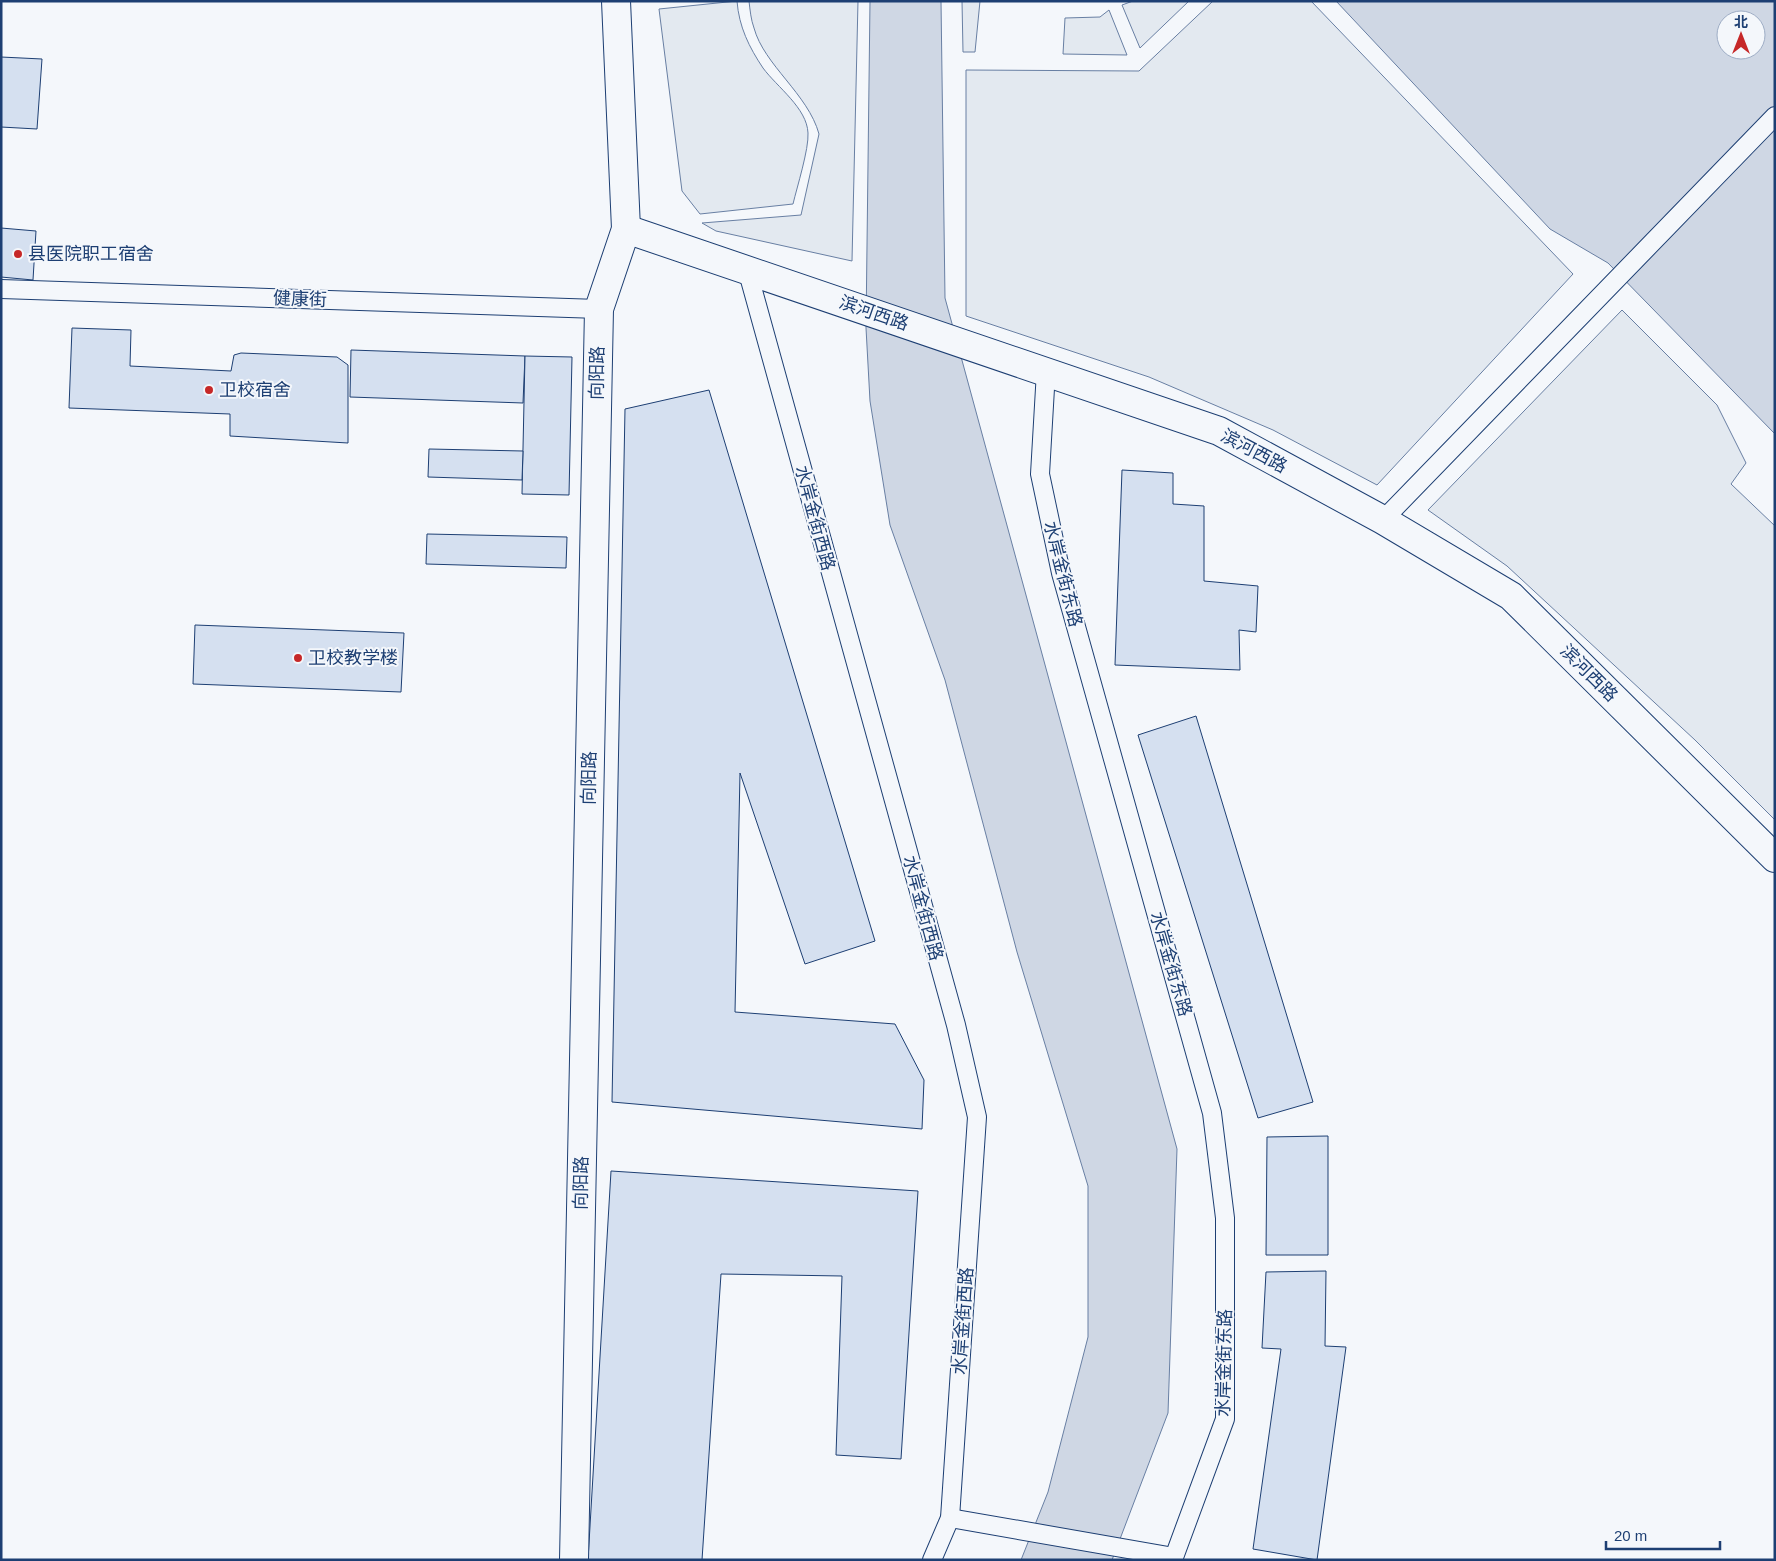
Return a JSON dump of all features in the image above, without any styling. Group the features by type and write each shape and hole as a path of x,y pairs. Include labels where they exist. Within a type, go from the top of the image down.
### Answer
{"street":[{"name":"向阳路","path":"574,1560 599,309 626,229 616,1"},
{"name":"滨河西路","path":"626,229 1218,431 1383,520 1511,596 1775,858"}],"lane":[{"path":"1383,520 1775,116"},
{"name":"水岸金街西路","path":"747,270 956,1025 977,1117 950,1518 932,1560"},
{"name":"健康街","path":"1,289 599,309"},
{"name":"水岸金街东路","path":"1046,371 1040,474 1055,546 1212,1113 1225,1218 1225,1419 1173,1558"},
{"path":"950,1518 1173,1558"}],"shaded area":[{"path":"737,1 742,28 753,52 763,68 803,115 808,133 807,148 793,204 700,214 682,191 659,9"},
{"path":"749,1 858,1 852,261 716,231 702,223 801,215 819,134 806,106 759,42 752,22"},
{"path":"870,1 941,1 945,298 1177,1149 1168,1413 1112,1560 1021,1560 1048,1492 1088,1337 1088,1186 1017,952 945,680 890,525 870,401 866,328"},
{"path":"962,1 980,1 975,52 963,52"},
{"path":"1133,1 1189,1 1140,48 1122,5"},
{"path":"1213,1 1311,1 1573,274 1377,485 1273,430 1149,377 966,316 966,70 1139,71"},
{"path":"1336,1 1775,1 1775,434 1608,263 1550,229"},
{"path":"1109,10 1127,55 1063,54 1065,18 1100,17"},
{"path":"1622,310 1717,405 1746,463 1731,484 1775,526 1775,820 1695,740 1507,566 1428,510"}],"building":[{"path":"1,57 42,59 37,129 1,127"},
{"name":"县医院职工宿舍","path":"1,228 36,231 33,280 1,277"},
{"name":"卫校宿舍","path":"72,328 131,330 130,366 231,371 234,355 241,353 337,357 348,365 348,443 230,436 230,414 69,408"},
{"path":"351,350 525,356 523,403 350,397"},
{"path":"525,356 572,357 569,495 522,494"},
{"path":"709,390 875,941 805,964 740,773 735,1012 895,1024 924,1080 922,1129 612,1102 625,409"},
{"path":"429,449 523,451 522,480 428,477"},
{"path":"1122,470 1173,473 1173,504 1204,506 1204,581 1258,586 1256,632 1239,630 1240,670 1115,665"},
{"path":"427,534 567,537 566,568 426,564"},
{"name":"卫校教学楼","path":"195,625 404,633 401,692 193,684"},
{"path":"1196,716 1313,1102 1258,1118 1138,735"},
{"path":"1328,1136 1328,1255 1266,1255 1267,1137"},
{"path":"611,1171 918,1191 901,1459 836,1455 842,1276 721,1274 702,1560 588,1560"},
{"path":"1326,1271 1325,1346 1346,1347 1317,1560 1253,1549 1281,1349 1262,1348 1266,1272"}],"place":[{"name":"县医院职工宿舍","path":"18,254"},
{"name":"卫校宿舍","path":"209,390"},
{"name":"卫校教学楼","path":"298,658"}]}
